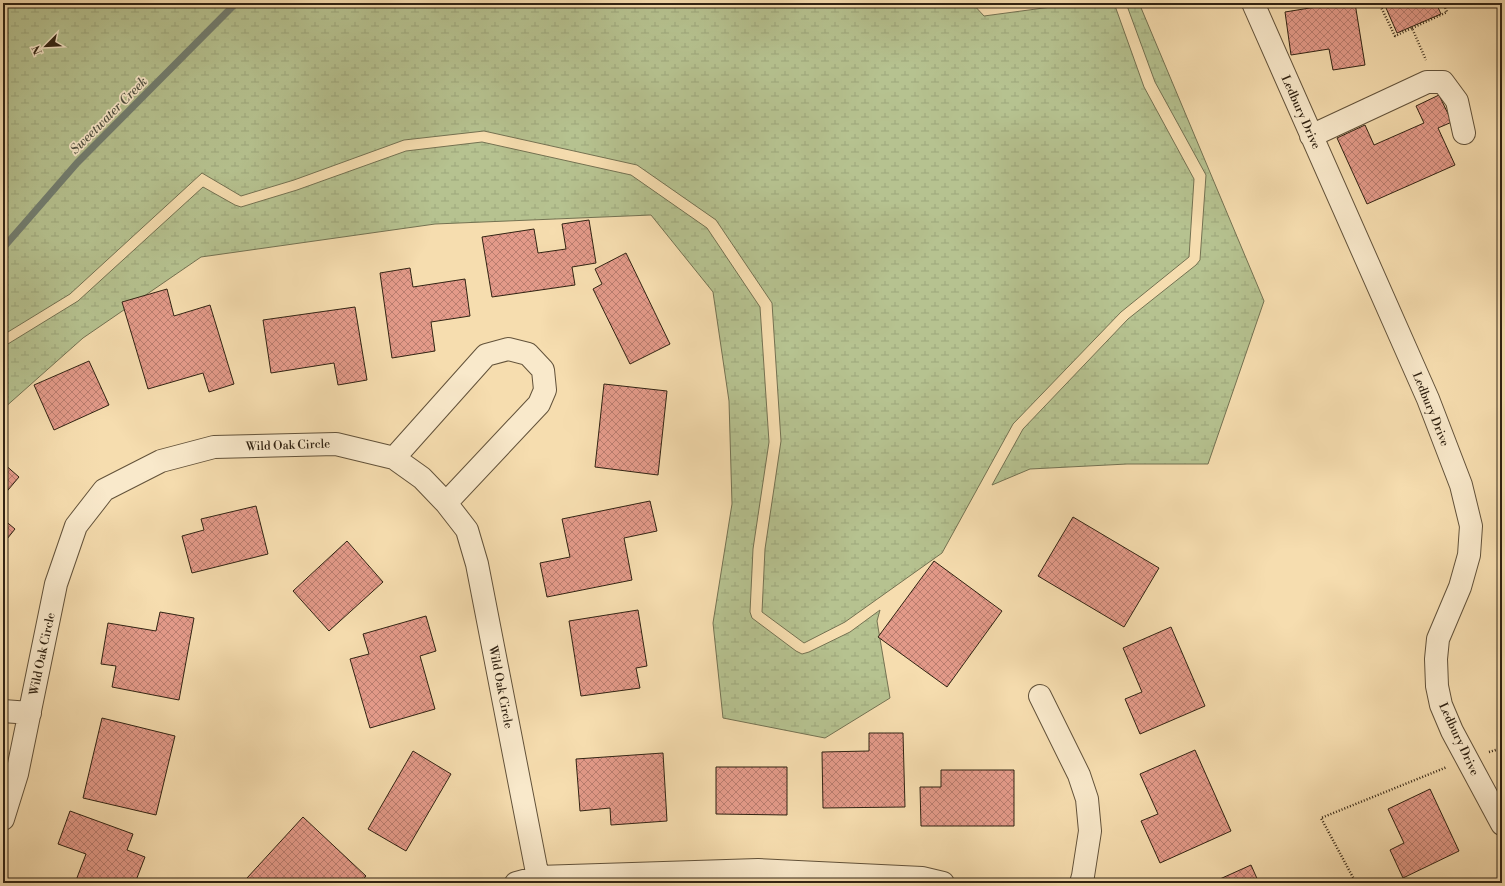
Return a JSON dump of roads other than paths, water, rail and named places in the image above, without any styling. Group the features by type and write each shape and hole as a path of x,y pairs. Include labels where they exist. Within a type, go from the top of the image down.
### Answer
{"street":[{"name":"Ledbury Drive","path":"1253,3 1428,399 1462,485 1471,526 1469,555 1460,587 1438,639 1436,659 1437,686 1441,705 1466,759 1502,824"},
{"path":"1312,136 1427,82 1443,82 1457,101 1464,134"},
{"path":"394,458 486,355 508,349 528,354 544,370 545,390 539,404 446,503"},
{"name":"Wild Oak Circle","path":"3,819 10,774 30,713 56,584 76,526 104,490 161,461 214,448 336,444 394,458 422,478 446,503 466,530 477,564 539,880"},
{"path":"1040,696 1079,775 1087,799 1090,831 1081,883"},
{"path":"3,711 30,713"},
{"path":"516,883 539,880 758,870 922,878 943,883"}],"waterway":[{"name":"Sweetwater Creek","path":"3,248 77,163 236,3"}]}
